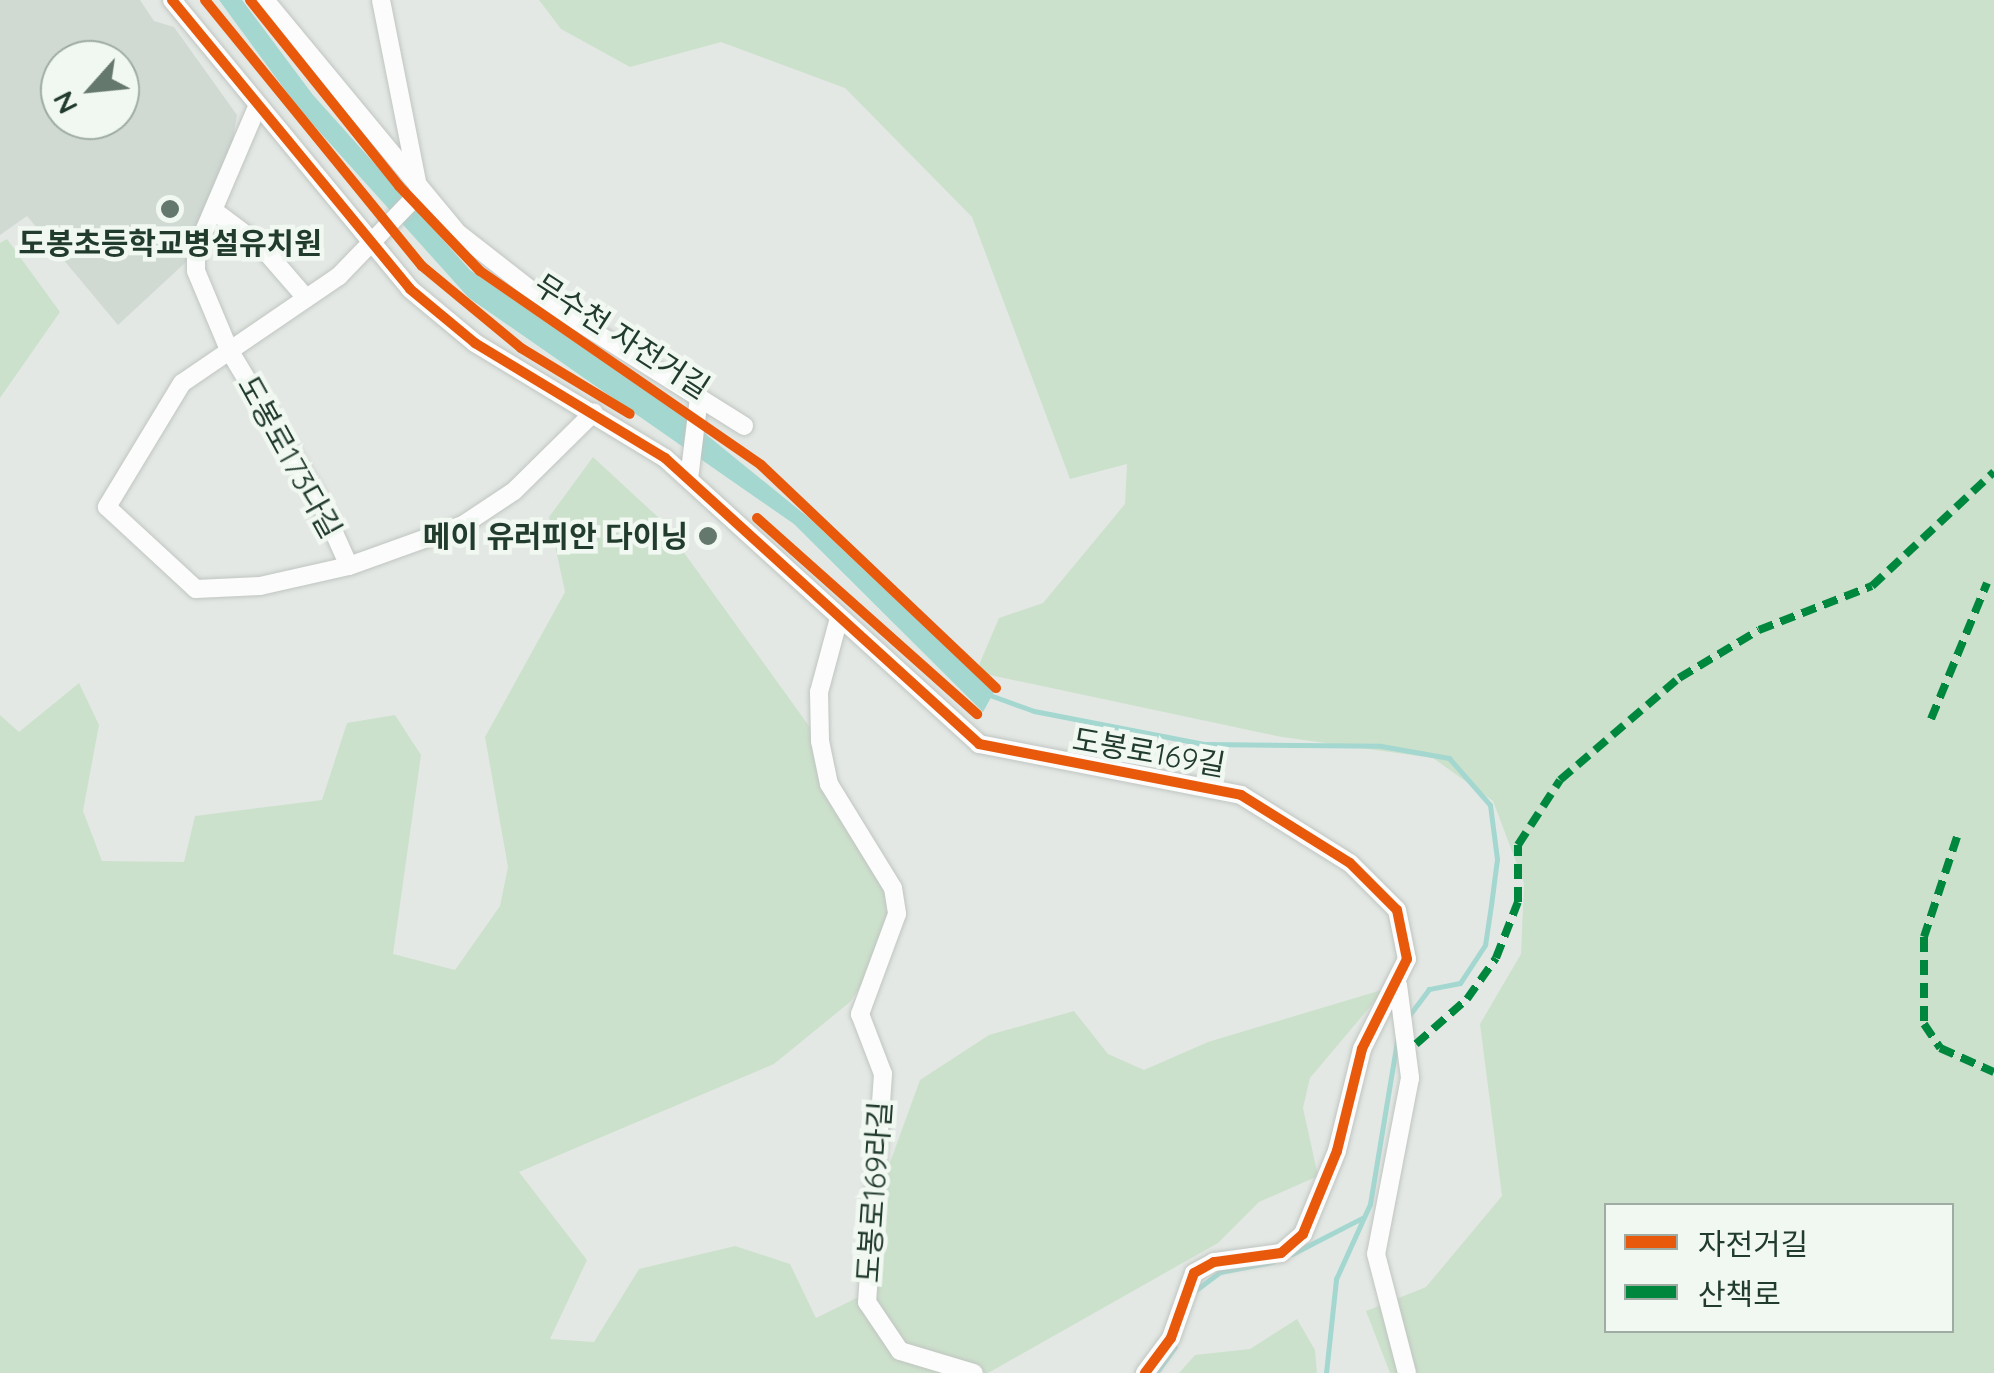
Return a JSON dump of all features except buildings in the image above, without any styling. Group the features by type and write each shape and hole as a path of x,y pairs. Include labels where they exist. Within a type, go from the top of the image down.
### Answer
{"street":[{"name":"도봉로169길","path":"172,0 257,107 375,242 475,343 691,473 839,618 986,748 1208,786 1299,826 1397,910 1408,946 1399,990 1362,1049 1337,1151 1303,1234 1276,1254 1225,1259 1194,1273 1171,1338 1144,1373"},
{"path":"265,0 418,195 505,273 697,401 744,426"},
{"path":"382,0 418,195"},
{"name":"도봉로173다길","path":"257,107 217,213 194,260 229,350 319,499 349,566"},
{"path":"229,350 306,298 375,242 418,195"},
{"path":"217,213 262,246 306,298"},
{"name":"도봉로173다길","path":"229,350 171,397 106,507 196,589 260,586 349,566 482,515 594,412"},
{"path":"691,473 697,401"},
{"name":"도봉로169라길","path":"839,618 820,692 820,741 830,784 893,888 897,914 860,1014 883,1074 867,1302 900,1351 974,1373"},
{"path":"1399,990 1408,1046 1403,1128 1376,1254 1406,1373"}],"shaded area":[{"path":"0,0 140,0 154,21 174,27 237,115 224,193 186,262 118,325 27,216 0,235"}],"green space":[{"path":"539,0 1994,0 1994,1373 1390,1373 1366,1311 1426,1287 1502,1196 1480,1024 1521,954 1524,883 1493,801 1433,758 1282,737 976,672 999,618 1043,603 1125,504 1127,464 1070,479 972,217 845,88 721,42 630,67 561,29"},
{"path":"7,239 60,312 0,398 0,243"},
{"path":"593,457 659,518 809,726 893,887 888,944 850,1002 774,1064 519,1172 587,1260 550,1339 594,1342 639,1269 735,1246 790,1264 816,1318 879,1287 884,1179 920,1080 989,1035 1074,1011 1108,1054 1144,1070 1208,1042 1385,989 1310,1078 1303,1108 1318,1176 1259,1202 1218,1243 988,1373 0,1373 0,715 19,732 79,683 99,725 83,811 102,861 184,862 195,816 322,800 347,723 395,715 421,755 393,954 455,970 500,906 508,867 485,737 565,592 549,517"},
{"path":"1297,1319 1315,1350 1317,1373 1179,1373 1195,1355 1250,1349"}],"water":[{"path":"219,0 242,0 313,95 470,270 692,423 809,518 994,692 983,712 794,524 469,298 299,109"}],"waterway":[{"path":"987,694 1034,711 1204,744 1381,746 1449,758 1490,805 1497,859 1485,945 1460,983 1429,989 1409,1016"},
{"path":"1326,1373 1336,1279 1370,1204 1399,1029"},
{"path":"1292,1254 1362,1218"},
{"path":"1196,1290 1220,1272 1272,1262"},
{"path":"1156,1373 1175,1347"}],"marked path":[{"path":"1416,1044 1467,999 1496,958 1518,902 1518,845 1560,780 1679,678 1759,630 1872,586 1994,472"},
{"path":"1931,719 1987,583"},
{"path":"1957,837 1924,937 1924,1024 1940,1048 1994,1072"}],"cycle path":[{"path":"172,0 410,289 475,343 665,458 979,744 1241,795 1350,863 1397,910 1407,959 1362,1049 1337,1151 1303,1234 1281,1253 1214,1262 1194,1273 1171,1338 1145,1373"},
{"path":"205,0 422,266 521,348 630,414"},
{"name":"무수천 자전거길","path":"250,0 399,186 480,271 761,465 996,688"},
{"path":"757,518 977,714"}],"place":[{"name":"도봉초등학교병설유치원","path":"170,209"},
{"name":"메이 유러피안 다이닝","path":"708,536"}]}
